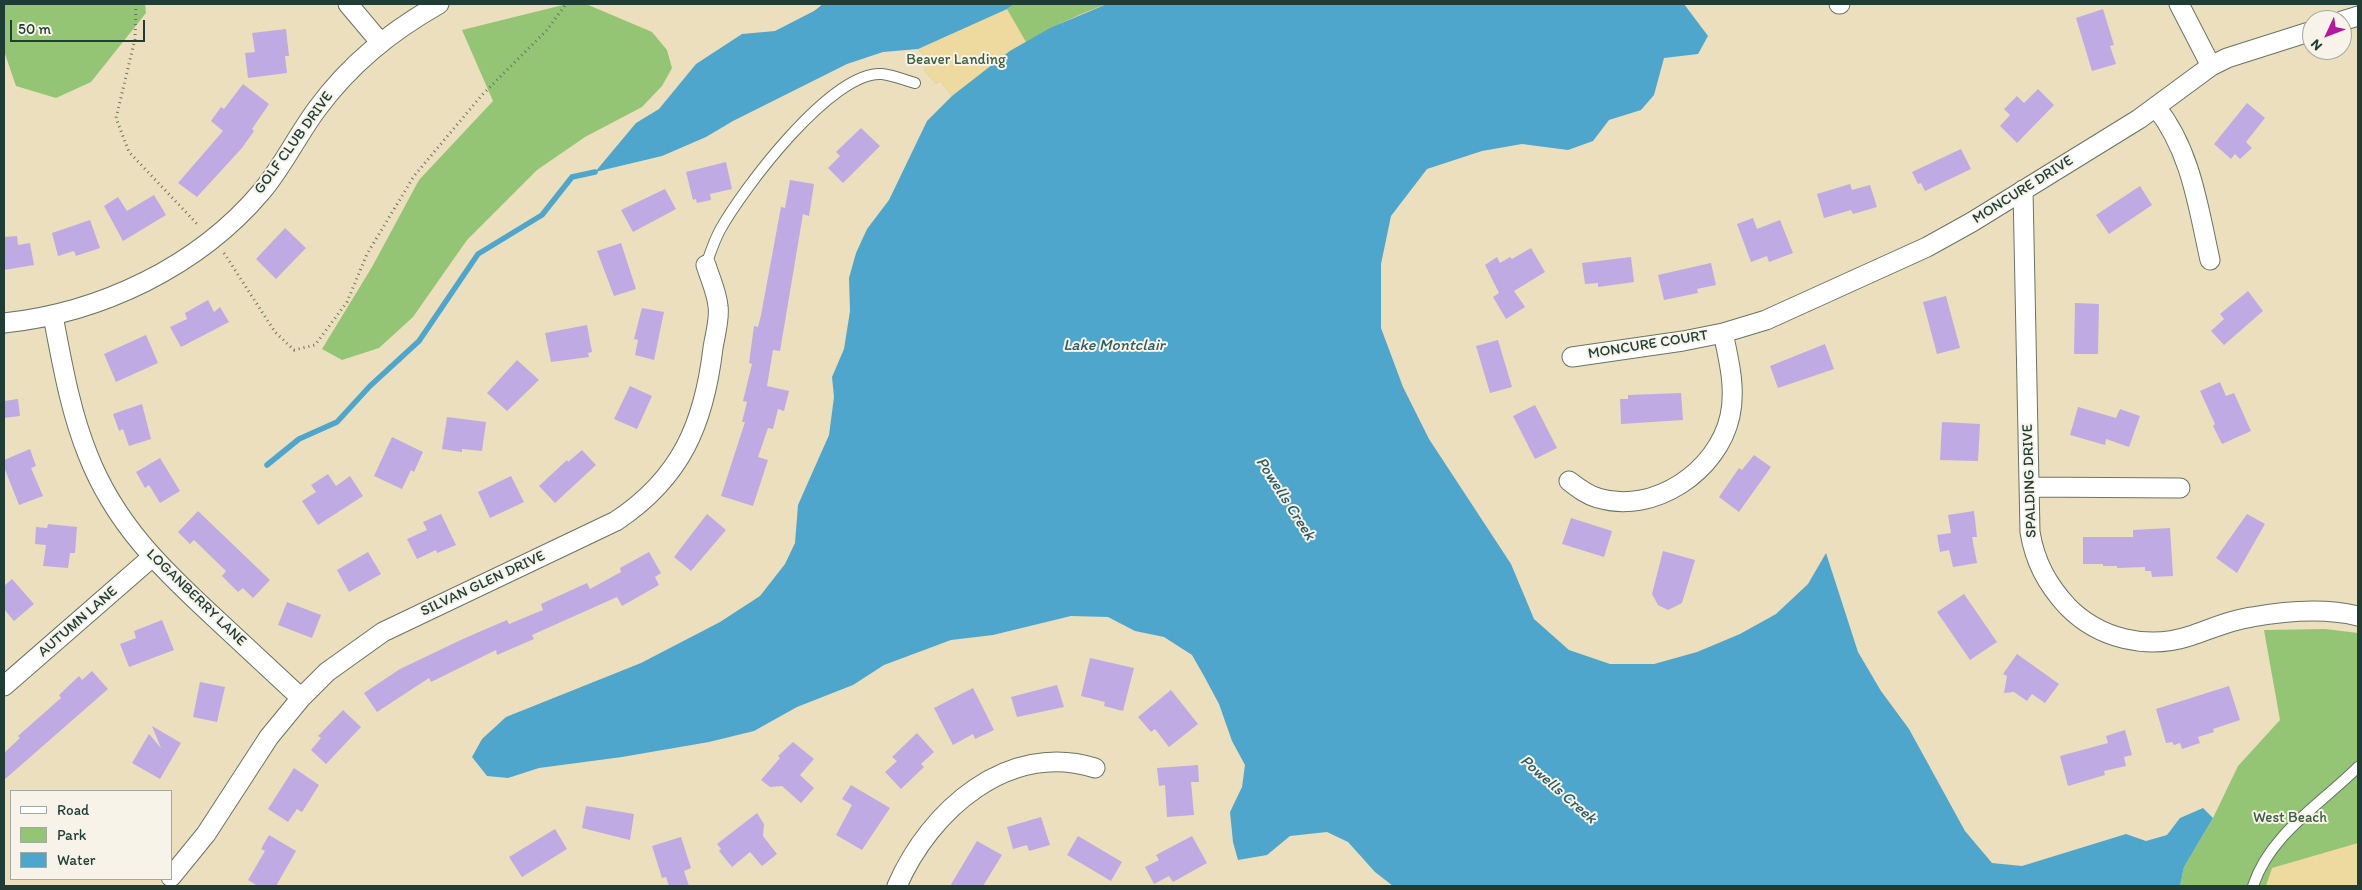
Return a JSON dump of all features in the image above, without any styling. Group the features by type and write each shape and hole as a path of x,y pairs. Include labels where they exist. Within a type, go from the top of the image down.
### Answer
{"street":[{"path":"348,4 380,42"},
{"name":"GOLF CLUB DRIVE","path":"4,323 53,316 84,307 128,290 156,275 211,239 230,224 261,192 333,88 360,59 408,22 439,4"},
{"path":"2178,4 2211,66"},
{"name":"MONCURE DRIVE","path":"1723,333 1766,320 1927,247 2156,107 2211,66 2227,58 2302,34"},
{"path":"2156,107 2178,140 2189,168 2210,260"},
{"name":"SPALDING DRIVE","path":"2023,190 2030,532 2033,550 2040,570 2054,592 2072,611 2086,622 2105,632 2126,639 2147,642 2174,640 2220,624 2252,616 2321,611 2358,616"},
{"name":"SILVAN GLEN DRIVE","path":"172,877 206,834 269,737 301,698 327,672 383,632 616,521 639,506 659,487 684,452 696,423 707,386 718,306 706,265"},
{"name":"LOGANBERRY LANE","path":"53,316 69,393 87,454 110,502 151,558 301,698"},
{"path":"1569,481 1583,492 1599,498 1641,500 1662,494 1694,474 1717,446 1729,418 1733,396 1723,333"},
{"name":"MONCURE COURT","path":"1572,357 1723,333"},
{"path":"2029,487 2180,488"},
{"name":"AUTUMN LANE","path":"4,686 151,558"},
{"path":"897,886 914,853 931,829 970,792 994,777 1018,767 1041,762 1064,762 1095,768"}],"lane":[{"path":"706,265 720,230 750,187 793,130 816,108 863,78 881,74 915,83"},
{"path":"2253,886 2261,867 2278,844 2310,808 2358,767"}],"path":[{"path":"136,4 135,39 116,118 129,152 229,258 275,332 294,350 315,345 347,302 367,254 414,176 482,95 546,30 566,4"}],"green space":[{"path":"4,4 145,4 146,13 91,82 56,98 16,86 4,51"},
{"path":"567,4 586,4 652,32 667,50 672,68 662,86 642,107 585,137 537,170 467,240 413,317 379,348 342,360 322,349 372,267 419,180 493,101 462,30"},
{"name":"Beaver Landing","path":"1014,4 1107,4 1065,21 1026,43 988,68 952,96 940,81 936,84 924,70 929,60 918,49 1007,9"},
{"name":"West Beach","path":"2325,629 2358,633 2358,886 2180,886 2184,867 2213,818 2238,766 2280,720 2264,630"}],"sand":[{"name":"Beaver Landing","path":"1007,9 1026,42 1010,51 952,96 940,81 936,84 924,70 929,60 918,49"},
{"name":"West Beach","path":"2358,843 2358,886 2266,886 2272,868"}],"water":[{"path":"823,4 1014,4 1007,9 918,49 883,52 847,64 733,121 706,137 662,156 595,172 636,123 659,109 696,64 742,34 775,31 814,11"},
{"name":"Lake Montclair","path":"1107,4 1684,4 1708,36 1698,54 1664,58 1654,95 1641,110 1609,120 1593,141 1568,150 1522,144 1482,151 1427,169 1391,216 1381,264 1381,328 1403,387 1429,439 1511,564 1534,619 1569,650 1610,664 1654,664 1697,652 1740,634 1776,614 1808,584 1826,553 1858,652 1881,691 1909,729 1965,831 1992,863 2022,866 2126,834 2146,841 2167,835 2180,818 2203,808 2213,818 2184,867 2180,886 1393,886 1375,872 1348,842 1327,832 1290,836 1267,855 1238,860 1233,842 1230,812 1242,787 1245,765 1232,741 1219,704 1192,655 1164,637 1135,631 1108,617 1071,616 993,635 951,640 884,665 853,685 797,707 754,731 709,742 622,757 539,768 508,778 487,776 472,757 482,739 506,717 641,663 720,622 760,596 785,564 795,543 798,505 829,435 834,397 832,377 844,349 850,311 849,278 856,253 867,229 889,200 927,121 952,96 1010,51 1050,28"}],"building":[{"path":"2103,9 2114,45 2110,46 2116,64 2092,71 2076,18"},
{"path":"286,29 289,56 285,56 287,73 248,78 245,53 255,52 252,33"},
{"path":"243,84 269,104 242,148 197,197 178,183 223,131 211,121 221,107 224,109"},
{"path":"2038,89 2054,105 2017,143 2000,126 2010,115 2004,109 2017,96 2024,103"},
{"path":"2247,103 2265,118 2246,142 2252,148 2240,159 2235,154 2231,159 2214,144"},
{"path":"861,128 880,146 843,183 828,168 840,156 836,152"},
{"path":"1961,149 1971,169 1925,191 1921,183 1918,184 1912,172"},
{"path":"726,162 732,189 710,194 711,200 697,203 696,199 693,200 686,172"},
{"path":"790,180 814,184 809,216 803,214 780,351 773,350 767,386 789,391 784,411 778,409 773,429 768,428 758,457 768,460 753,506 721,496 745,422 742,422 747,402 743,401 752,364 749,363 754,326 758,327 761,315 781,207 785,208"},
{"path":"1850,184 1852,190 1870,185 1877,207 1853,214 1851,210 1824,218 1817,194"},
{"path":"2140,186 2152,205 2109,234 2096,215"},
{"path":"665,189 676,209 633,232 621,210"},
{"path":"154,195 166,215 123,241 104,206 118,197 127,211"},
{"path":"1753,218 1757,229 1780,220 1793,253 1769,262 1767,256 1751,262 1737,224"},
{"path":"90,220 100,248 76,256 74,251 58,256 52,233"},
{"path":"285,228 306,248 276,279 256,259"},
{"path":"17,236 18,245 30,243 34,265 4,270 4,237"},
{"path":"621,243 636,289 614,296 597,251"},
{"path":"1531,248 1545,272 1514,291 1525,307 1506,319 1493,297 1499,293 1485,265 1497,257 1500,263 1510,257 1512,259"},
{"path":"1631,257 1634,282 1598,287 1598,283 1585,284 1582,263"},
{"path":"1711,263 1716,285 1697,289 1698,293 1664,300 1658,275"},
{"path":"2248,291 2263,311 2224,345 2211,331 2224,319 2220,314"},
{"path":"1946,296 1960,348 1937,354 1923,302"},
{"path":"208,300 214,312 220,307 229,322 181,347 170,327 187,319 185,313"},
{"path":"2075,303 2099,304 2098,354 2074,354"},
{"path":"642,308 664,312 654,360 635,355 638,340 634,339"},
{"path":"587,325 592,352 588,353 589,357 551,362 545,333"},
{"path":"146,335 158,363 116,382 104,354"},
{"path":"1498,340 1512,387 1490,393 1476,346"},
{"path":"1825,344 1834,369 1778,388 1770,366"},
{"path":"517,360 539,380 507,411 487,393"},
{"path":"2220,382 2226,396 2234,393 2251,431 2222,444 2200,391"},
{"path":"630,386 652,396 637,429 614,419"},
{"path":"1681,393 1683,420 1621,424 1620,399 1628,399 1628,395"},
{"path":"18,399 20,416 4,418 4,401"},
{"path":"142,404 151,439 129,446 123,429 119,431 113,414"},
{"path":"1535,405 1557,448 1535,459 1513,416"},
{"path":"2078,407 2116,418 2120,409 2140,416 2129,447 2106,439 2105,445 2070,435"},
{"path":"447,417 486,422 482,451 462,449 462,452 442,449"},
{"path":"1942,422 1980,424 1978,461 1940,460"},
{"path":"392,437 423,452 414,472 411,470 402,489 374,476"},
{"path":"30,449 36,466 31,468 43,496 19,505 4,467 4,460"},
{"path":"582,450 596,465 555,503 539,486 567,460 568,462"},
{"path":"1754,455 1771,467 1739,512 1719,497 1739,468 1742,470"},
{"path":"160,458 180,491 160,503 149,485 145,488 136,472"},
{"path":"328,474 336,486 350,476 363,496 318,525 302,501 316,492 311,485"},
{"path":"511,476 524,502 490,518 478,492"},
{"path":"198,511 270,580 253,598 243,588 238,592 222,576 226,571 194,540 190,544 178,532"},
{"path":"1974,511 1977,537 1972,537 1977,563 1953,567 1949,550 1940,552 1937,535 1951,533 1948,515"},
{"path":"441,514 456,545 437,553 436,550 417,559 407,539 427,530 423,522"},
{"path":"707,514 726,530 691,571 674,557"},
{"path":"2247,514 2265,524 2237,573 2216,558"},
{"path":"1571,518 1612,531 1604,557 1562,544"},
{"path":"48,524 77,527 75,553 70,553 68,568 43,566 46,545 35,544 36,527 47,528"},
{"path":"2170,528 2173,576 2152,577 2151,571 2145,571 2145,567 2117,568 2117,566 2103,566 2103,564 2083,564 2083,537 2133,537 2133,530"},
{"path":"1663,551 1695,560 1682,603 1668,610 1658,605 1652,594"},
{"path":"368,552 381,574 349,592 337,570"},
{"path":"649,552 661,573 655,577 659,585 622,606 617,597 532,635 534,639 497,655 496,650 431,682 429,678 377,712 364,693 400,669 465,638 507,620 509,624 543,610 541,604 587,583 590,589 621,572 620,568"},
{"path":"12,579 34,604 14,621 4,609 4,586"},
{"path":"1964,594 1997,642 1970,660 1937,612"},
{"path":"287,602 321,615 312,638 278,625"},
{"path":"162,620 174,650 129,667 120,644 136,638 134,631"},
{"path":"2017,654 2059,684 2045,703 2032,694 2027,701 2014,692 2004,693 2007,676 2003,674"},
{"path":"1090,658 1134,668 1123,711 1104,706 1105,702 1081,696"},
{"path":"92,671 108,689 4,780 4,753 20,738 18,736 61,698 59,695 79,676 82,680"},
{"path":"200,682 225,687 217,722 193,717"},
{"path":"1057,685 1064,707 1017,717 1011,697"},
{"path":"2229,686 2240,720 2213,729 2214,732 2198,737 2200,743 2182,749 2180,743 2174,745 2172,742 2166,743 2156,709"},
{"path":"973,688 994,730 975,739 973,734 953,745 934,708"},
{"path":"1171,690 1198,724 1169,747 1155,729 1151,732 1138,717"},
{"path":"343,710 361,727 326,764 311,750 321,738 318,736"},
{"path":"152,726 181,743 160,779 132,763 149,734 161,748"},
{"path":"2125,730 2132,755 2124,757 2126,766 2104,771 2105,775 2068,786 2060,756 2108,743 2106,736"},
{"path":"917,733 934,752 921,764 924,767 901,789 885,772 897,761 892,757"},
{"path":"793,742 814,759 800,775 814,788 801,803 782,786 770,787 761,780 780,758 778,756"},
{"path":"1198,765 1199,782 1191,782 1194,815 1167,817 1165,785 1159,786 1157,768"},
{"path":"294,768 319,785 302,812 297,809 288,822 268,809"},
{"path":"851,785 890,808 862,850 836,835 852,805 842,799"},
{"path":"586,806 634,814 630,840 582,828"},
{"path":"757,813 764,824 763,836 777,854 762,866 750,852 732,867 719,851 721,849 717,844"},
{"path":"1041,817 1050,845 1029,851 1027,845 1013,849 1007,827"},
{"path":"555,829 567,849 522,877 509,857"},
{"path":"269,835 296,851 276,886 258,886 248,880 265,851 261,849"},
{"path":"1078,836 1122,862 1111,881 1067,855"},
{"path":"1192,836 1207,863 1173,882 1169,876 1154,884 1145,867 1159,860 1156,855"},
{"path":"681,837 691,868 684,871 689,886 669,886 666,877 662,878 652,846"},
{"path":"977,841 1002,855 983,886 950,886"}],"waterway":[{"path":"267,465 299,439 337,422 370,386 419,341 478,254 542,215 572,177 595,172"}],"water label":[{"name":"Powells Creek","path":"1285,499"},
{"name":"Powells Creek","path":"1558,790"}]}
